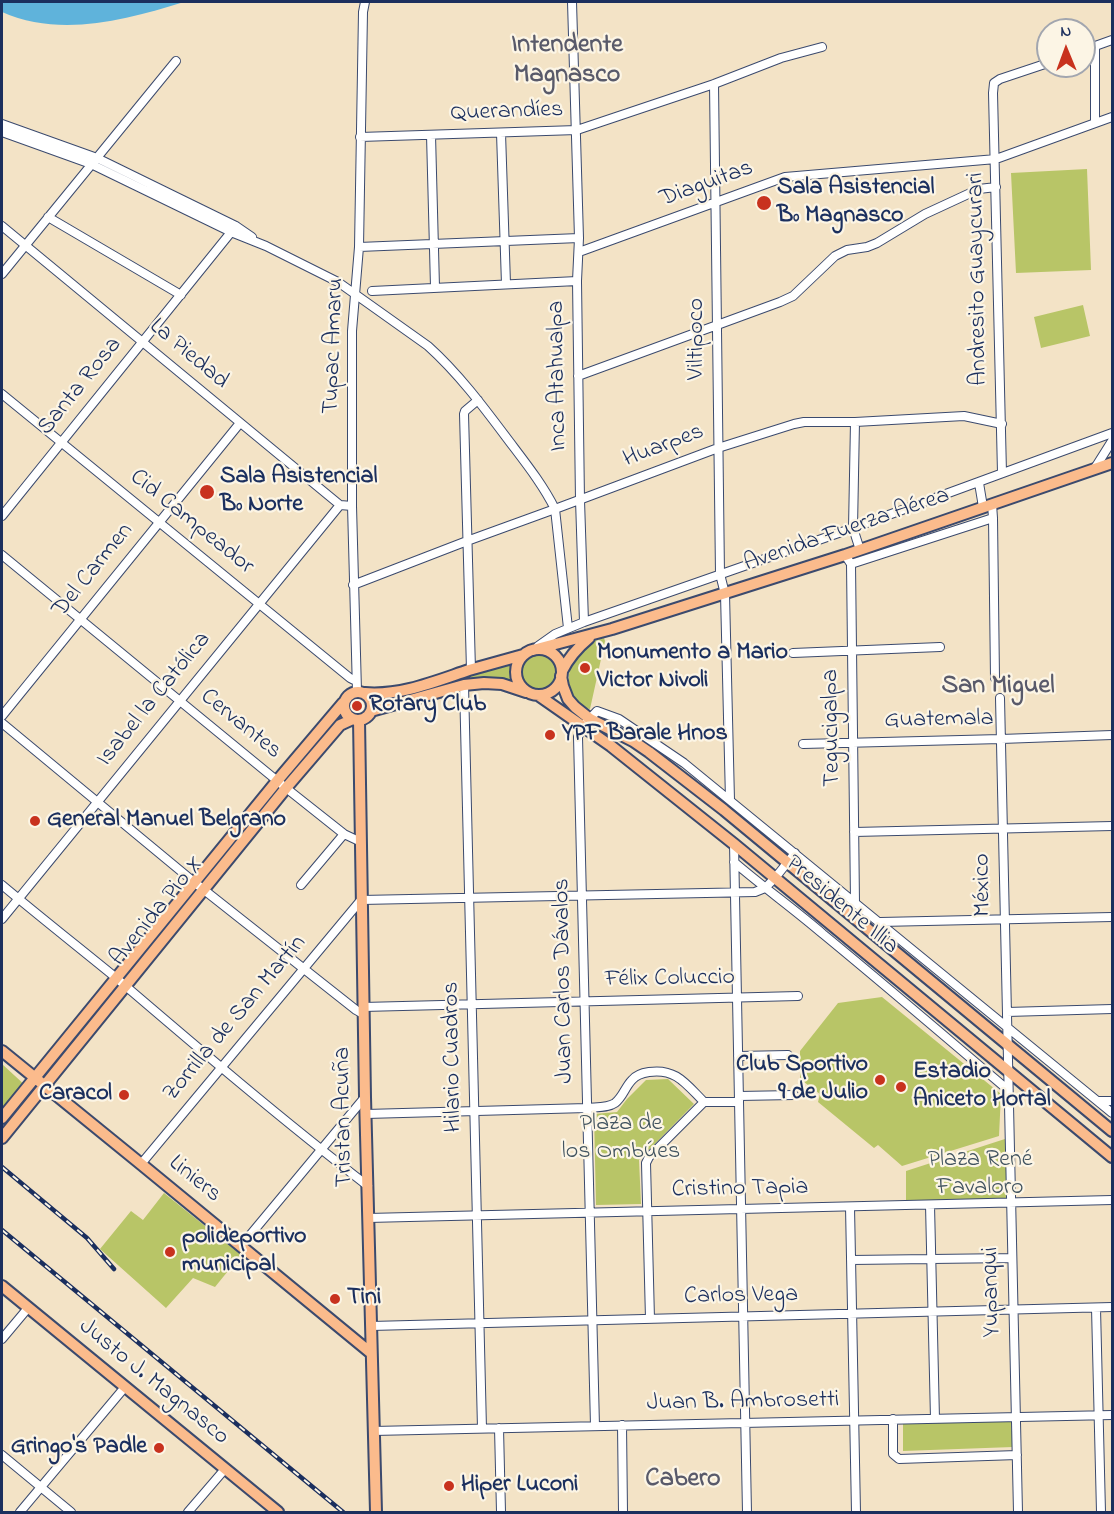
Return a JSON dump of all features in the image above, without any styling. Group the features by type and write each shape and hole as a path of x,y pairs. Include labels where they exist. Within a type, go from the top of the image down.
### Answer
{"main road":[{"name":"Avenida Fuerza Aérea","path":"359,688 379,694 425,685 725,594 848,560 860,550 1113,463"},
{"path":"371,711 464,685 484,682 502,684 544,695 555,688 569,658 577,648 594,634"},
{"path":"526,692 517,681 515,674 519,660 529,652 547,651 552,654 557,658 562,674"},
{"name":"Presidente Illia","path":"562,674 563,686 568,699 587,723 610,746 734,844 1113,1157"},
{"path":"359,688 372,701 371,711 366,717 356,720 344,711 343,703 348,695 359,688"},
{"name":"Presidente Illia","path":"538,695 587,723 633,741 649,752 724,810 1113,1131"},
{"name":"Avenida Pio X","path":"2,1118 116,978 198,886 282,784 343,703"},
{"name":"Avenida Pio X","path":"282,784 340,725 356,720"},
{"name":"Tristan Acuña","path":"356,720 361,842 376,1512"},
{"name":"Avenida Pio X","path":"2,1138 125,986 198,886"},
{"name":"Liniers","path":"2,1051 371,1353"},
{"name":"Justo J. Magnasco","path":"2,1286 278,1512"}],"street":[{"name":"Tupac Amaru","path":"359,688 353,585 352,331 359,247 365,2"},
{"name":"Inca Atahualpa","path":"572,2 577,130 578,376 584,622"},
{"path":"1096,46 1113,40"},
{"name":"Querandíes","path":"360,137 577,130 714,84 781,58 822,47"},
{"path":"2,274 176,62"},
{"name":"Andresito Guaycurari","path":"1002,473 993,93 994,83 1036,67"},
{"path":"1095,78 1095,123"},
{"name":"Viltipoco","path":"714,84 720,574 725,594 730,800"},
{"name":"Diaguitas","path":"579,252 785,177 996,159 1113,117"},
{"path":"2,124 94,161 338,282 428,346 478,400 535,476 555,509 568,628"},
{"path":"2,132 94,161"},
{"path":"501,133 506,284"},
{"path":"431,135 435,287"},
{"path":"578,376 780,302 793,296 835,256 847,250 877,243 920,217 979,189 996,187"},
{"path":"48,217 181,295"},
{"name":"La Piedad","path":"2,226 340,506"},
{"name":"Santa Rosa","path":"2,516 233,229"},
{"path":"359,247 579,238"},
{"path":"372,291 577,281"},
{"name":"Cid Campeador","path":"2,394 350,678 359,688"},
{"path":"471,670 464,414 478,400"},
{"name":"Huarpes","path":"353,585 718,448 794,424 963,416 1002,424"},
{"path":"855,422 854,528 860,550"},
{"name":"Del Carmen","path":"2,716 240,423"},
{"path":"529,652 555,634 584,622 854,528 1113,434"},
{"path":"1095,468 1113,441"},
{"path":"979,483 993,518 995,678"},
{"path":"340,506 352,506"},
{"name":"Isabel la Católica","path":"2,919 340,506"},
{"path":"848,560 993,518"},
{"name":"Cervantes","path":"2,555 344,834 361,842"},
{"name":"Tegucigalpa","path":"848,560 852,650 855,902"},
{"path":"793,653 940,647"},
{"name":"Hilario Cuadros","path":"464,685 482,1428"},
{"name":"México","path":"1000,698 1008,1071"},
{"path":"587,723 597,711 619,719 684,763 1113,1113"},
{"path":"2,723 198,886 356,1010 363,1010"},
{"name":"Juan Carlos Dávalos","path":"587,723 578,737 595,1426"},
{"name":"Guatemala","path":"803,744 1113,735"},
{"path":"854,832 1113,826"},
{"path":"301,885 344,834"},
{"path":"734,844 747,1512"},
{"path":"361,900 754,892 765,888 795,853"},
{"path":"734,862 891,990 1008,1090"},
{"path":"2,885 221,1068 368,1186"},
{"name":"Zorrilla de San Martín","path":"141,1164 361,900"},
{"path":"880,922 1113,917"},
{"path":"891,990 899,981"},
{"name":"Félix Coluccio","path":"363,1010 798,996"},
{"path":"1007,1012 1113,1009"},
{"path":"738,1056 788,1055"},
{"path":"366,1114 609,1106 615,1103 634,1078 644,1073 658,1071 670,1072 678,1076 704,1102"},
{"name":"Yupanqui","path":"1008,1071 1018,1512"},
{"path":"650,1319 646,1162 649,1157 704,1102 794,1095"},
{"path":"242,1246 365,1097"},
{"path":"1098,1101 1113,1101"},
{"name":"Cristino Tapia","path":"368,1218 1113,1200"},
{"path":"930,1205 935,1419"},
{"path":"850,1207 856,1512"},
{"path":"851,1260 1012,1258"},
{"name":"Carlos Vega","path":"371,1326 1113,1307"},
{"path":"2,1339 28,1308"},
{"path":"1096,1308 1101,1512"},
{"path":"20,1512 125,1387"},
{"name":"Juan B. Ambrosetti","path":"374,1431 1113,1415"},
{"path":"893,1419 894,1454 899,1459 1017,1455"},
{"path":"622,1425 623,1512"},
{"path":"499,1428 501,1512"},
{"path":"2,1455 71,1512"},
{"path":"188,1512 225,1469"}],"green space":[{"path":"1087,169 1091,270 1016,273 1011,173"},
{"path":"1083,305 1090,336 1041,348 1034,317"},
{"path":"604,638 590,709 578,703 570,690 570,670 573,661 586,646"},
{"path":"539,655 551,660 556,672 551,684 539,689 527,684 522,672 527,660"},
{"path":"511,663 511,683 487,678 460,679"},
{"name":"Estadio Aniceto Hortal","path":"882,997 1001,1094 999,1136 902,1166 878,1145 874,1148 818,1102 820,1094 800,1079 800,1051 838,1003"},
{"path":"2,1064 27,1087 2,1118"},
{"name":"Plaza de los Ombúes","path":"668,1079 694,1104 639,1160 641,1204 596,1205 594,1114 617,1112 646,1080"},
{"name":"Plaza René Favaloro","path":"1008,1138 1008,1201 906,1202 906,1171"},
{"name":"polideportivo municipal","path":"164,1193 241,1255 215,1287 193,1278 166,1308 100,1249 131,1211 143,1220"},
{"path":"1011,1421 1013,1447 903,1451 903,1424"}],"water":[{"path":"2,2 184,2 116,20 70,25 24,20 2,12"}],"railway":[{"path":"2,1167 87,1238 114,1269"},
{"path":"2,1230 343,1512"}],"place":[{"name":"Sala Asistencial Bº Magnasco","path":"764,203"},
{"name":"Sala Asistencial Bº Norte","path":"207,492"},
{"name":"Monumento a Mario Victor Nivoli","path":"585,668"},
{"name":"Rotary Club","path":"357,706"},
{"name":"YPF Barale Hnos","path":"550,735"},
{"name":"General Manuel Belgrano","path":"35,821"},
{"name":"Club Sportivo 9 de Julio","path":"880,1080"},
{"name":"Estadio Aniceto Hortal","path":"901,1087"},
{"name":"Caracol","path":"124,1095"},
{"name":"polideportivo municipal","path":"170,1252"},
{"name":"Tini","path":"335,1299"},
{"name":"Gringo's Padle","path":"159,1448"},
{"name":"Hiper Luconi","path":"449,1486"}],"district":[{"name":"Intendente Magnasco","path":"567,62"},
{"name":"San Miguel","path":"998,688"},
{"name":"Cabero","path":"683,1481"}]}
